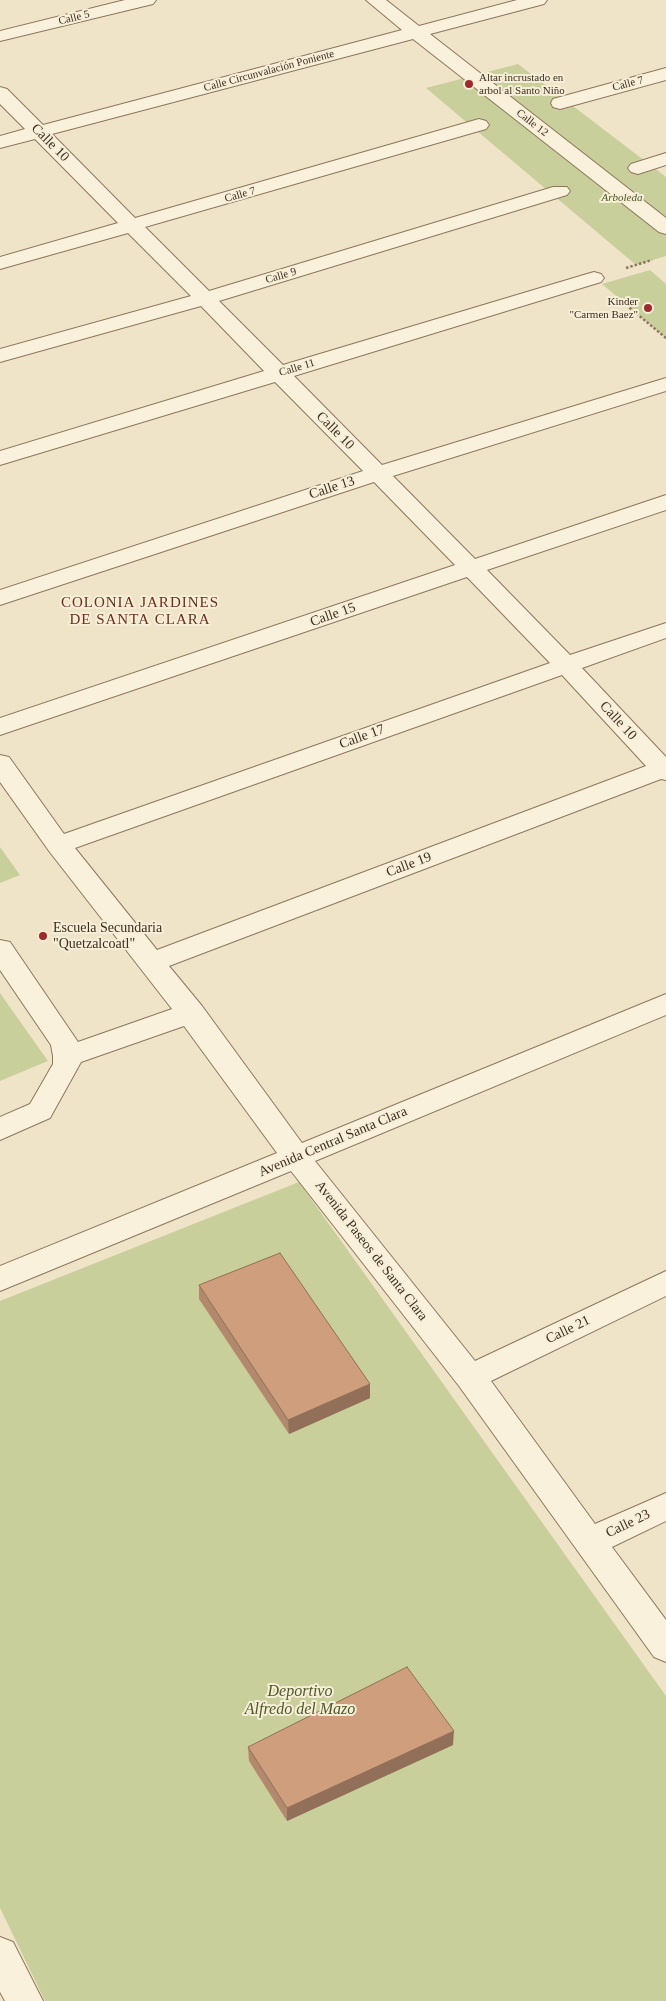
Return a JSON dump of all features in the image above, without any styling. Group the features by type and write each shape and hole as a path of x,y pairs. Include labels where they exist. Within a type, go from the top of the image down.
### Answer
{"street":[{"name":"Calle 5","path":"0,36 147,0"},
{"name":"Calle 12","path":"375,0 666,228"},
{"name":"Calle Circunvalación Poniente","path":"0,142 538,0"},
{"name":"Calle 7","path":"560,103 666,74"},
{"name":"Calle 10","path":"0,93 378,473 566,665 665,770"},
{"name":"Calle 7","path":"0,263 479,126"},
{"path":"638,168 666,159"},
{"name":"Calle 9","path":"0,356 204,299 560,190"},
{"name":"Calle 11","path":"0,458 594,278"},
{"name":"Calle 13","path":"0,598 378,473 666,384"},
{"name":"Calle 15","path":"0,727 666,502"},
{"name":"Calle 17","path":"58,845 666,630"},
{"name":"Avenida Paseos de Santa Clara","path":"0,763 58,845 192,1013 297,1158 470,1377 666,1647"},
{"name":"Calle 19","path":"152,962 665,770"},
{"path":"0,949 65,1044 67,1056 66,1064 40,1111 0,1130"},
{"name":"Avenida Central Santa Clara","path":"0,1279 297,1158 666,1004"},
{"path":"67,1056 192,1013"},
{"name":"Calle 21","path":"470,1377 666,1283"},
{"name":"Calle 23","path":"590,1542 666,1506"},
{"path":"0,1954 24,2001"}],"path":[{"path":"594,278 666,338"}],"green space":[{"name":"Arboleda","path":"518,64 666,177 666,256 636,265 426,88"},
{"name":"Kinder \"Carmen Baez\"","path":"650,270 666,284 666,338 602,284"},
{"path":"0,847 20,875 0,883"},
{"path":"0,993 48,1061 0,1081"},
{"name":"Deportivo Alfredo del Mazo","path":"299,1182 666,1696 666,2001 45,2001 0,1908 0,1301"}],"building":[{"path":"280,1253 370,1384 288,1420 199,1285"},
{"path":"407,1667 454,1731 287,1808 248,1747"}],"place":[{"name":"Altar incrustado en arbol al Santo Niño","path":"469,84"},
{"name":"Kinder \"Carmen Baez\"","path":"648,308"},
{"name":"Escuela Secundaria \"Quetzalcoatl\"","path":"43,936"}],"district":[{"name":"COLONIA JARDINES DE SANTA CLARA","path":"140,612"}]}
